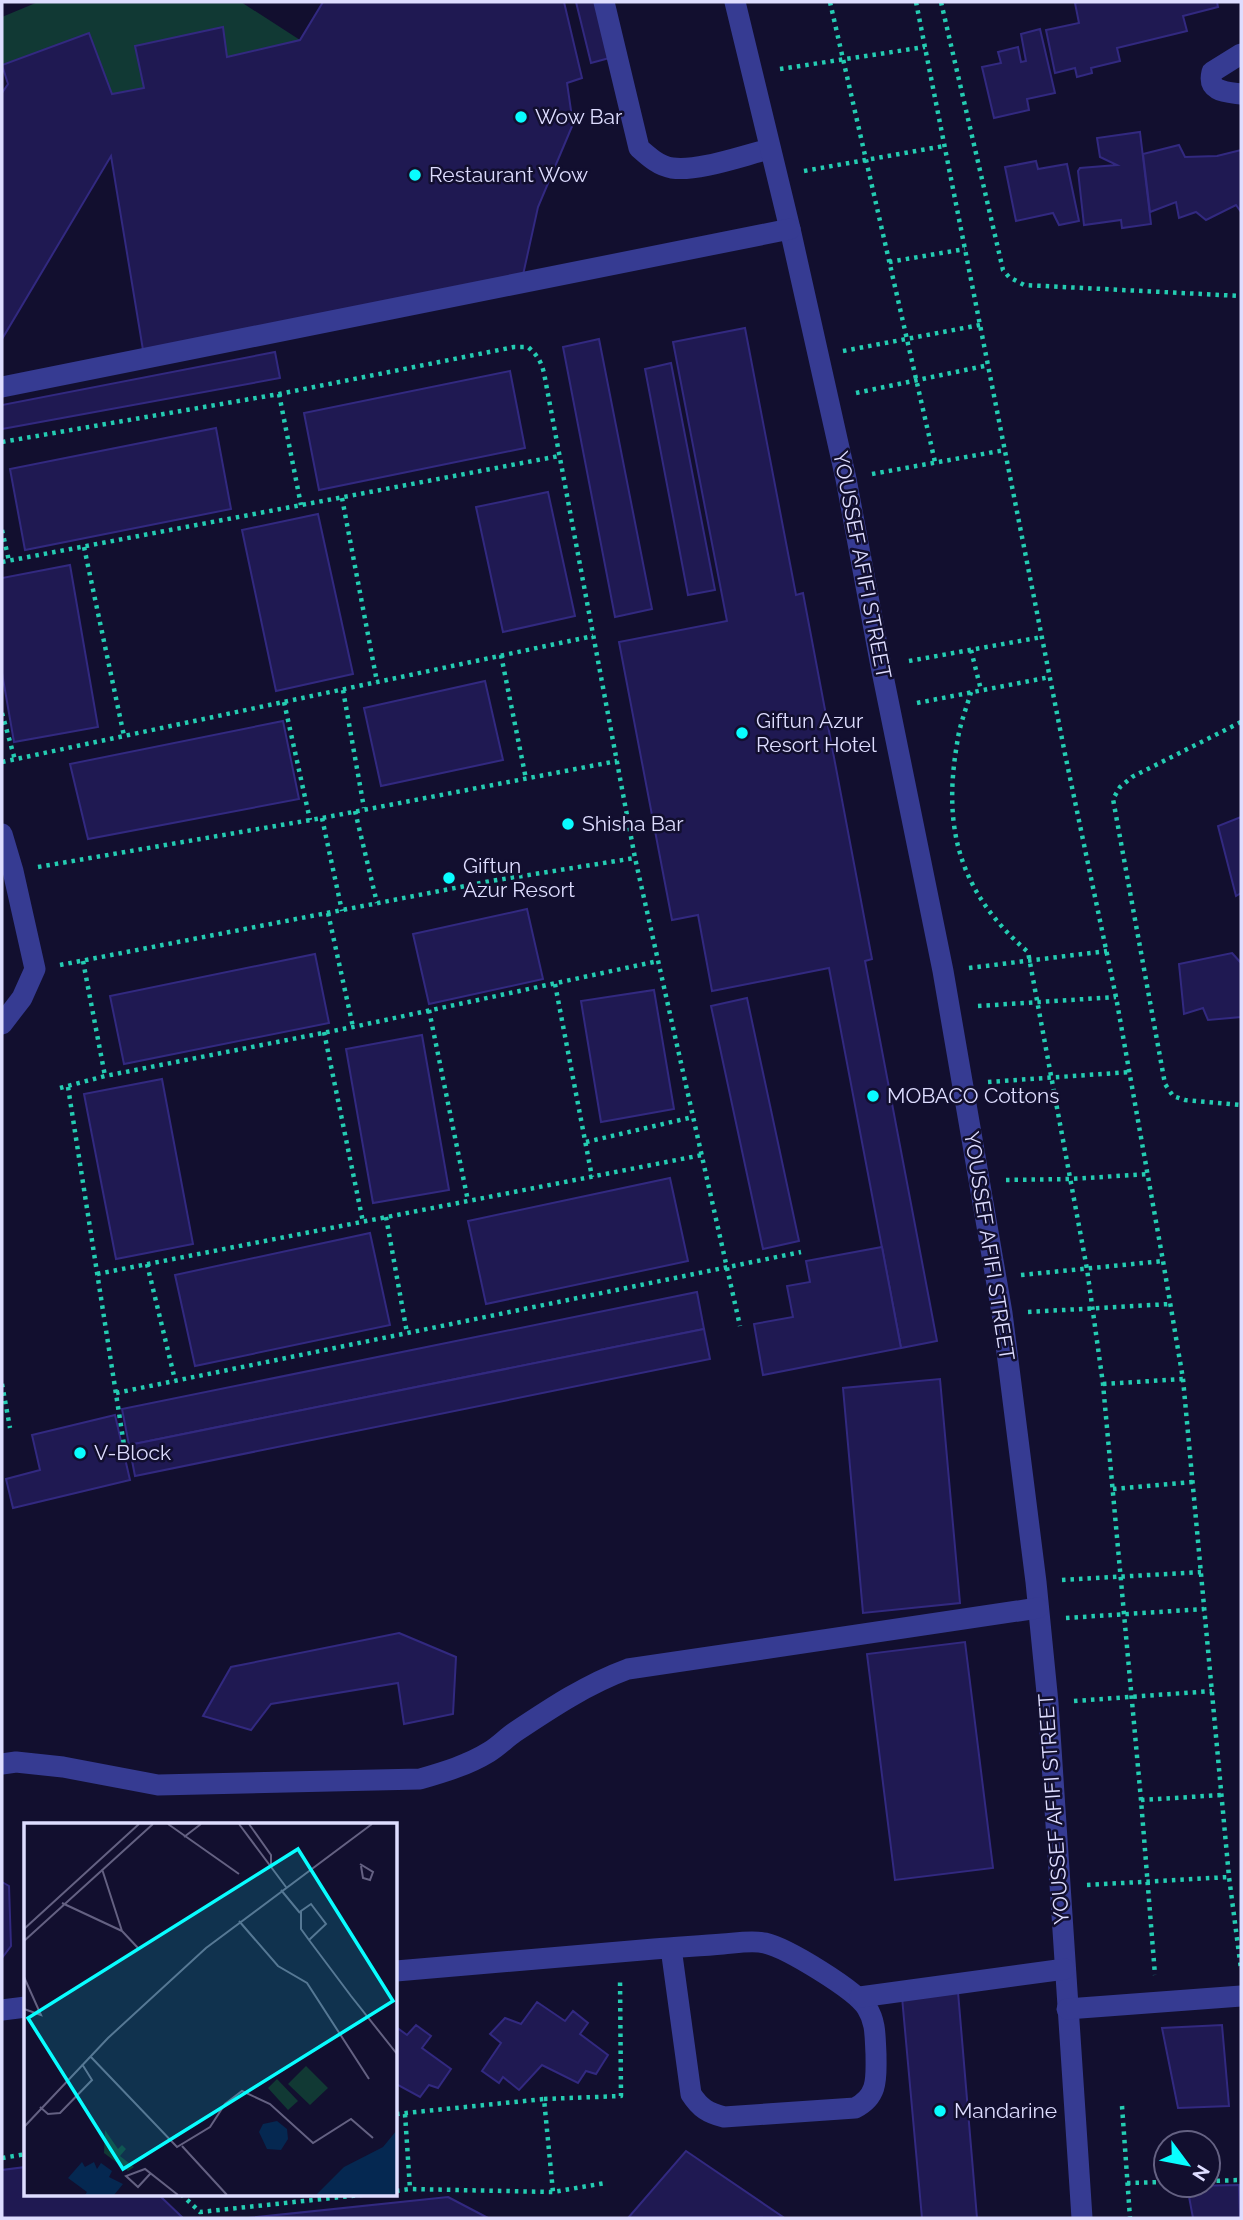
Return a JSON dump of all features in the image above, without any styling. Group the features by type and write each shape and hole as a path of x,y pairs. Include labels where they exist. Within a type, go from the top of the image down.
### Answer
{"street":[{"path":"604,2 639,148 653,160 670,168 688,169 770,149"},
{"name":"YOUSSEF AFIFI STREET","path":"735,2 790,229 846,479 950,1007 1002,1313 1036,1582 1048,1703 1082,2218"},
{"path":"1241,54 1212,72 1210,80 1213,88 1221,92 1241,94"},
{"path":"2,387 790,229"},
{"path":"2,834 35,969 22,999 2,1024"},
{"path":"2,1763 63,1767 158,1785 420,1779 456,1769 489,1752 581,1690 628,1669 1038,1613"},
{"path":"397,1972 671,1948 741,1942 765,1943 786,1951 860,1997 875,2025 876,2080 872,2094 865,2103 855,2108 724,2117 700,2107 691,2094 671,1948"},
{"path":"860,1997 1065,1969"},
{"path":"1067,2009 1241,1996"},
{"path":"2,2010 24,2007"}],"path":[{"path":"830,2 935,462"},
{"path":"916,2 1107,951 1149,1174 1182,1380 1229,1877 1241,1969"},
{"path":"941,2 1003,270 1009,278 1024,285 1241,296"},
{"path":"752,74 925,47"},
{"path":"777,176 944,146"},
{"path":"889,262 965,248"},
{"path":"819,356 980,325"},
{"path":"2,442 278,394 514,347 528,347 536,354 541,362 635,858 740,1326"},
{"path":"829,399 989,365"},
{"path":"278,394 301,505"},
{"path":"846,479 1005,450"},
{"path":"2,562 559,456"},
{"path":"342,498 377,682"},
{"path":"2,530 9,561"},
{"path":"83,547 124,736"},
{"path":"2,762 593,636"},
{"path":"881,666 1042,636"},
{"path":"971,650 981,690"},
{"path":"500,655 526,779"},
{"path":"891,708 1050,677"},
{"path":"343,690 364,808"},
{"path":"971,692 957,742 952,782 953,825 960,855 974,889 991,916 1028,952 1031,961 1087,1269 1103,1384 1157,2001"},
{"path":"284,702 310,820"},
{"path":"2,713 15,760"},
{"path":"1241,722 1132,777 1120,787 1114,799 1165,1084 1173,1096 1185,1100 1241,1105"},
{"path":"13,871 322,818 617,761"},
{"path":"355,811 377,903"},
{"path":"322,818 342,911"},
{"path":"35,969 491,881 635,858"},
{"path":"328,913 353,1027"},
{"path":"943,971 1107,951"},
{"path":"83,961 105,1076"},
{"path":"60,1088 105,1076 353,1027 658,961"},
{"path":"555,984 592,1177"},
{"path":"950,1007 1116,997"},
{"path":"429,1010 468,1201"},
{"path":"324,1032 363,1222"},
{"path":"963,1083 1130,1072"},
{"path":"68,1087 124,1445"},
{"path":"586,1142 693,1117"},
{"path":"97,1274 702,1155"},
{"path":"979,1181 1149,1174"},
{"path":"386,1217 407,1333"},
{"path":"116,1392 801,1252"},
{"path":"996,1278 1163,1261"},
{"path":"147,1264 175,1380"},
{"path":"1002,1313 1170,1304"},
{"path":"1103,1384 1182,1380"},
{"path":"2,1384 10,1428"},
{"path":"1112,1489 1193,1482"},
{"path":"1036,1582 1201,1572"},
{"path":"1038,1613 1125,1616 1205,1609"},
{"path":"1048,1703 1212,1691"},
{"path":"1141,1800 1222,1795"},
{"path":"1060,1886 1229,1877"},
{"path":"397,2115 544,2099 621,2096 620,1978 607,1979"},
{"path":"544,2099 553,2192"},
{"path":"1122,2106 1130,2218"},
{"path":"405,2114 411,2189"},
{"path":"2,2158 24,2154"},
{"path":"1222,2181 1241,2180"},
{"path":"1127,2183 1152,2182"},
{"path":"397,2191 553,2192 605,2183"},
{"path":"183,2196 200,2212 351,2196"}],"green space":[{"path":"38,2 241,2 300,40 227,57 223,27 135,46 144,88 112,94 89,33 2,65 2,17"}],"building":[{"path":"323,2 564,2 582,78 567,83 573,124 538,207 523,275 143,350 111,156 2,339 2,93 8,84 2,65 89,33 112,94 144,88 135,46 223,27 227,57 300,40"},
{"path":"576,2 599,2 613,57 591,63"},
{"path":"1217,2 1218,7 1183,16 1187,31 1117,48 1120,61 1091,68 1092,73 1077,77 1075,68 1055,73 1046,30 1079,23 1075,3"},
{"path":"1040,29 1055,93 1027,99 1029,110 994,118 982,67 1001,63 998,52 1018,47 1021,62 1026,61 1021,34"},
{"path":"1140,132 1151,224 1122,228 1121,220 1084,225 1078,171 1080,168 1117,165 1100,157 1097,138"},
{"path":"1179,145 1185,157 1217,156 1241,150 1241,212 1236,205 1206,220 1196,212 1179,218 1176,202 1150,212 1143,154"},
{"path":"1036,161 1038,169 1067,164 1079,221 1059,225 1053,213 1016,221 1005,167"},
{"path":"745,328 796,595 803,593 872,959 865,961 937,1341 901,1348 829,968 712,991 698,915 672,920 619,642 727,621 673,342"},
{"path":"599,339 652,609 615,617 563,347"},
{"path":"275,352 280,378 2,429 2,405"},
{"path":"671,363 715,590 688,595 645,369"},
{"path":"510,371 525,448 319,490 304,413"},
{"path":"216,428 231,509 25,550 10,469"},
{"path":"548,492 575,616 503,632 476,507"},
{"path":"318,514 353,674 276,691 242,530"},
{"path":"70,565 98,727 14,742 2,673 2,578"},
{"path":"485,681 503,760 381,786 364,708"},
{"path":"283,721 299,799 88,839 70,764"},
{"path":"1241,817 1241,893 1236,896 1218,826"},
{"path":"527,909 543,979 429,1004 413,934"},
{"path":"1232,953 1241,963 1241,1017 1208,1020 1203,1008 1184,1014 1179,964"},
{"path":"315,954 329,1023 124,1064 110,996"},
{"path":"654,990 674,1109 601,1122 581,1001"},
{"path":"747,998 799,1241 763,1249 711,1006"},
{"path":"422,1035 449,1190 373,1203 346,1049"},
{"path":"162,1079 193,1244 116,1259 84,1094"},
{"path":"670,1178 688,1261 486,1304 468,1221"},
{"path":"370,1233 390,1325 195,1366 175,1275"},
{"path":"882,1247 901,1348 763,1375 754,1324 793,1317 787,1286 810,1282 806,1261"},
{"path":"697,1292 704,1329 129,1445 122,1409"},
{"path":"704,1329 710,1359 135,1476 129,1445"},
{"path":"940,1379 960,1603 863,1613 843,1388"},
{"name":"V-Block","path":"115,1415 130,1480 13,1508 6,1479 40,1470 32,1435"},
{"path":"399,1633 456,1657 453,1714 404,1724 398,1683 271,1704 251,1730 203,1716 231,1667"},
{"path":"965,1642 993,1868 895,1880 867,1654"},
{"path":"2,1882 9,1886 11,1946 2,1958"},
{"path":"958,1992 977,2218 922,2218 902,1997"},
{"path":"537,2002 565,2021 573,2011 588,2023 580,2034 608,2055 596,2074 586,2071 578,2083 542,2065 519,2090 503,2077 499,2083 482,2071 501,2043 490,2034 505,2018 521,2024"},
{"path":"416,2025 431,2036 422,2048 451,2069 438,2088 429,2085 420,2097 397,2085 397,2028 407,2035"},
{"path":"1222,2025 1229,2106 1178,2108 1162,2028"},
{"path":"686,2151 783,2217 628,2218"},
{"path":"24,2167 24,2196 160,2196 183,2218 2,2218 2,2170"},
{"path":"1222,2185 1239,2185 1240,2218 1193,2218 1189,2199 1222,2199"},
{"path":"448,2197 488,2218 248,2218"}],"place":[{"name":"Wow Bar","path":"521,117"},
{"name":"Restaurant Wow","path":"415,175"},
{"name":"Giftun Azur Resort Hotel","path":"742,733"},
{"name":"Shisha Bar","path":"568,824"},
{"name":"Giftun Azur Resort","path":"449,878"},
{"name":"MOBACO Cottons","path":"873,1096"},
{"name":"V-Block","path":"80,1453"},
{"name":"Mandarine","path":"940,2111"}]}
